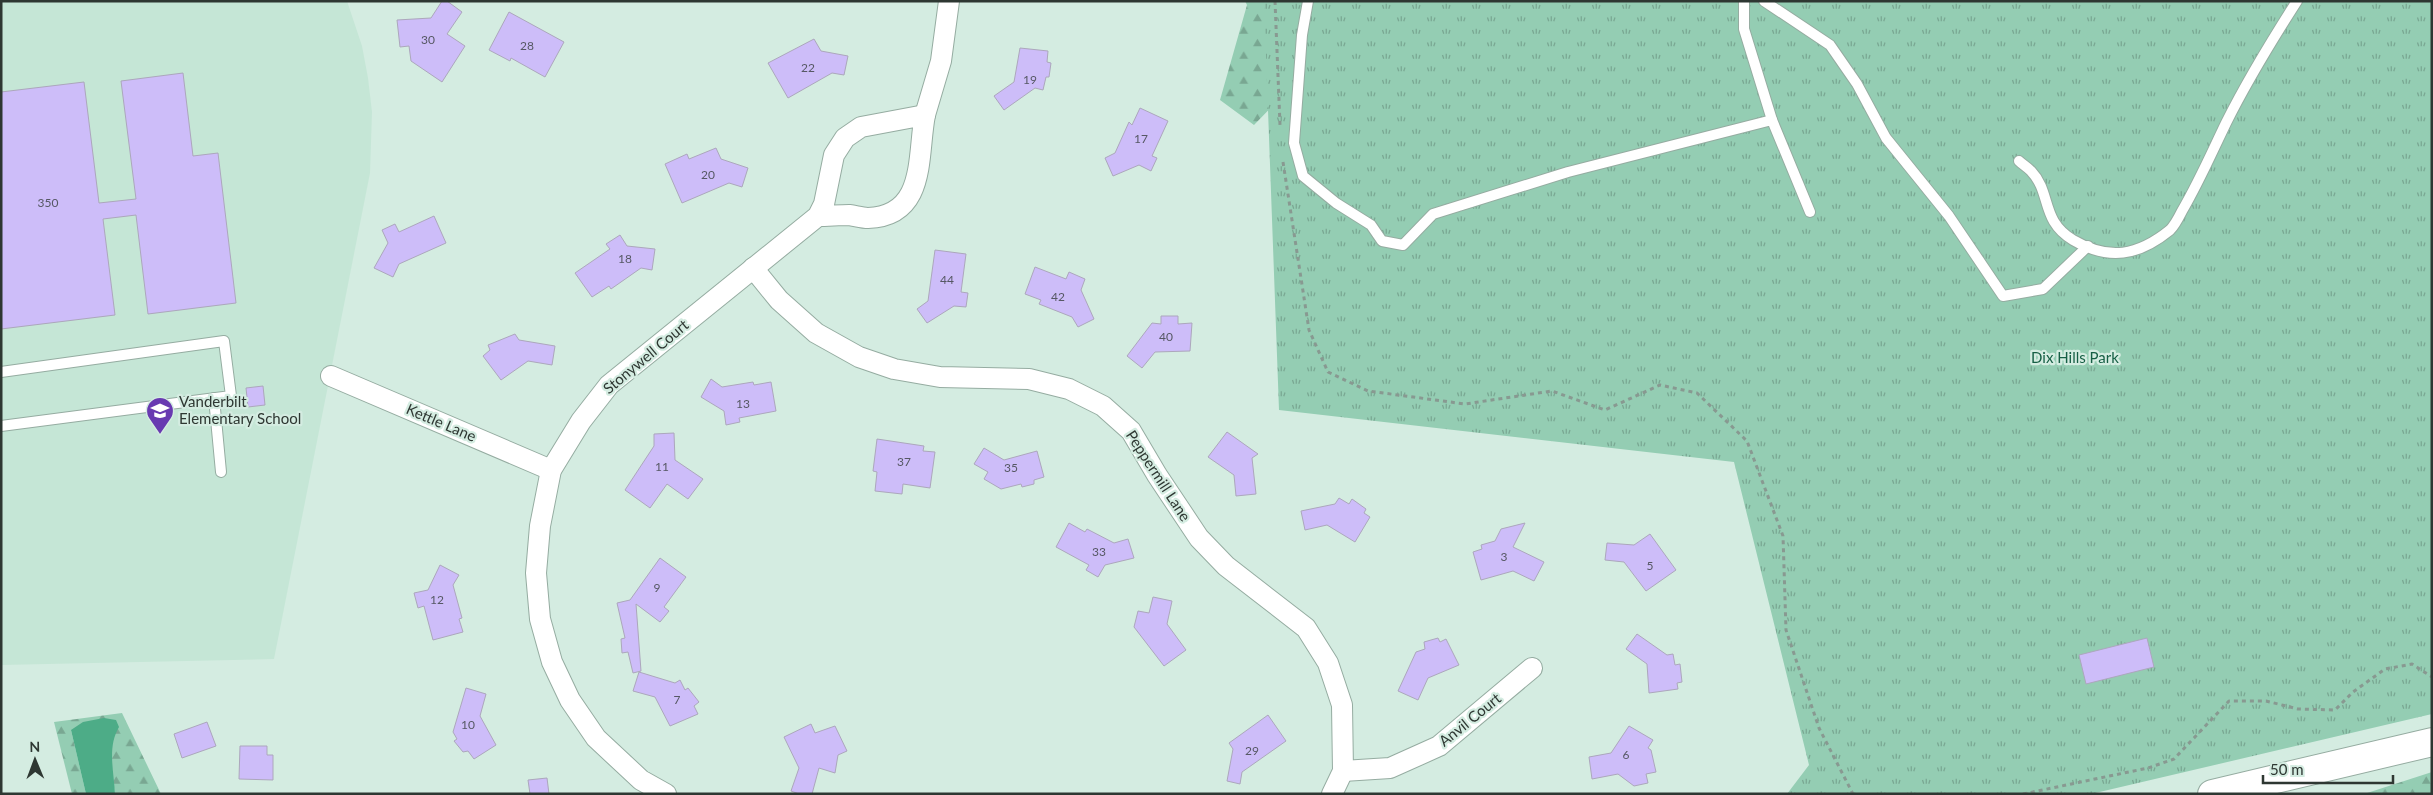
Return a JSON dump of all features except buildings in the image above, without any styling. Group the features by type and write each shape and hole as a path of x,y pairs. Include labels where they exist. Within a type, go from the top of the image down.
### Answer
{"main road":[{"path":"2212,794 2432,742"}],"street":[{"path":"925,115 861,127 844,138 834,155 824,204 818,216 848,215 869,218 889,214 905,202 916,185 925,115 941,61 949,1"},
{"name":"Stonywell Court","path":"666,794 641,780 596,738 570,700 552,662 540,618 536,573 540,526 551,470 581,420 609,385 818,216"},
{"name":"Peppermill Lane","path":"753,268 779,300 816,333 859,357 894,369 940,377 1029,379 1069,389 1103,406 1131,431 1156,475 1199,538 1226,566 1306,628 1328,663 1342,705 1343,771 1332,794"},
{"name":"Kettle Lane","path":"331,376 551,470"},
{"name":"Anvil Court","path":"1343,771 1390,768 1439,746 1532,668"}],"lane":[{"path":"1308,1 1302,35 1294,143 1303,176 1336,203 1371,225 1382,241 1403,245 1433,214 1481,198 1568,172 1772,120"},
{"path":"1744,1 1744,29 1772,120 1810,212"},
{"path":"1764,1 1830,44 1857,84 1886,138 1949,216 2003,296 2043,289 2088,246"},
{"path":"2018,161 2031,171 2041,188 2054,225 2073,240 2108,254 2131,252 2172,229 2192,195 2227,122 2297,1"},
{"path":"1,372 224,341 231,396 1,426"},
{"path":"214,398 221,472"}],"path":[{"path":"1275,1 1281,132"},
{"path":"1283,161 1309,330 1328,372 1368,391 1465,404 1552,391 1606,410 1660,385 1697,393 1747,440 1783,536 1786,630 1819,728 1853,794"},
{"path":"2023,794 2148,768 2174,759 2229,701 2266,701 2298,709 2335,710 2353,692 2385,669 2412,664 2432,677"}],"shaded area":[{"name":"Vanderbilt Elementary School","path":"1,1 347,1 362,46 368,78 372,112 370,173 274,659 1,665"},
{"path":"104,718 116,720 119,727 115,735 112,751 115,794 86,794 71,730 83,722"}],"green space":[{"path":"1245,1 1316,1 1292,86 1254,125 1220,100 1247,5"},
{"name":"Dix Hills Park","path":"1264,1 2432,1 2432,714 2091,794 1787,794 1809,765 1734,462 1279,410"},
{"path":"122,713 161,794 115,794 111,767 71,730 86,794 72,794 54,722"},
{"path":"2432,772 2432,794 2364,794"}],"place":[{"name":"Vanderbilt Elementary School","path":"160,435"}]}
